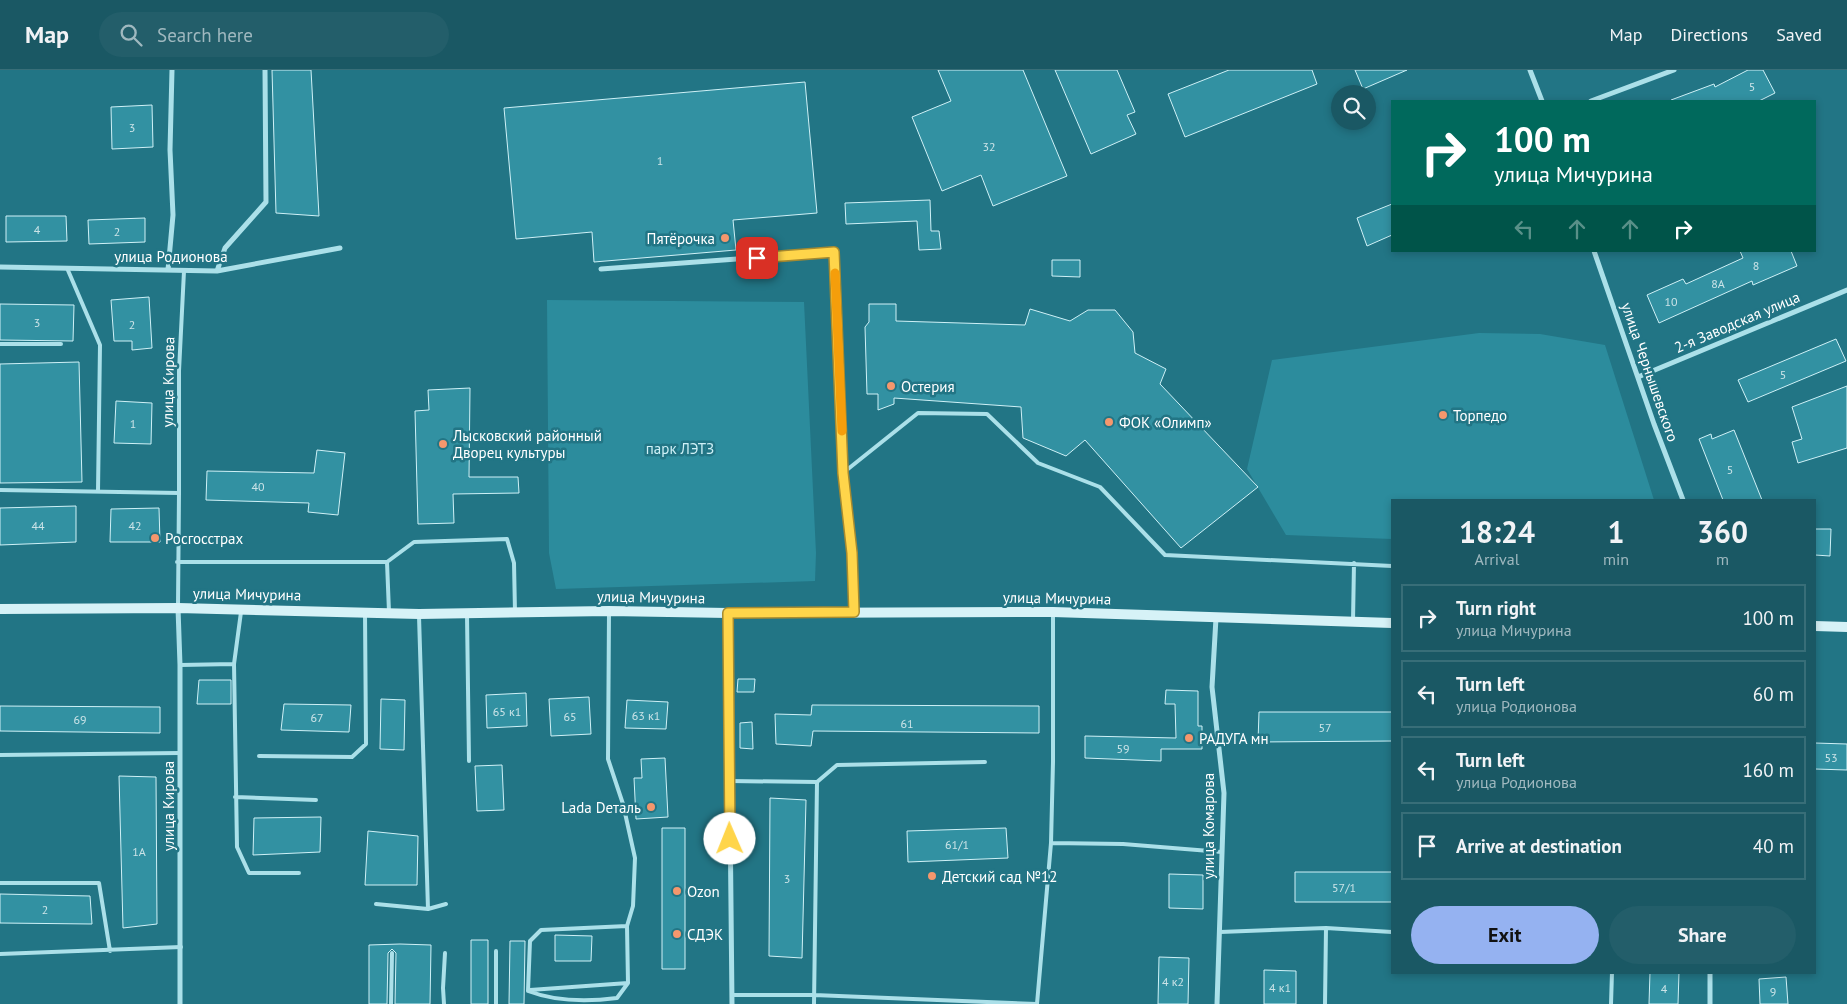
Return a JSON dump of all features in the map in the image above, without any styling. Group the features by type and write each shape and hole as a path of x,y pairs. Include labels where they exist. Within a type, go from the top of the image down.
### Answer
{"main road":[{"name":"улица Мичурина","path":"0,609 178,608 419,614 610,611 728,613 1053,612 1391,623"},
{"path":"1816,626 1847,626"}],"street":[{"path":"168,270 173,215 170,150 172,70"},
{"path":"217,271 225,248 266,202 265,70"},
{"path":"1530,70 1542,100"},
{"path":"1594,100 1674,70"},
{"name":"улица Родионова","path":"0,267 217,271 340,248"},
{"path":"601,269 834,252 843,473 852,553 854,612"},
{"name":"улица Чернышевского","path":"1594,252 1683,499"},
{"name":"2-я Заводская улица","path":"1638,378 1847,290"},
{"name":"улица Кирова","path":"178,608 180,665 180,1004"},
{"path":"728,613 732,1004"},
{"name":"улица Комарова","path":"1216,618 1212,687 1224,793 1217,1004"},
{"path":"1710,974 1710,1004"}],"lane":[{"path":"67,268 100,345 98,491"},
{"name":"улица Кирова","path":"178,608 179,371 184,271"},
{"path":"0,344 61,344"},
{"path":"843,473 918,412 987,414 1038,463 1100,487 1165,555 1391,566"},
{"path":"0,490 179,493"},
{"path":"177,562 387,562 414,542 507,539 514,562 515,612"},
{"path":"387,562 389,613"},
{"path":"1354,563 1354,622"},
{"path":"242,610 234,664 237,847 249,873 299,873"},
{"path":"528,991 545,998 601,1000 617,998 628,983 628,926 634,906 634,858 623,804 608,758 610,611"},
{"path":"467,612 469,761"},
{"path":"732,995 814,995 1037,1004 1051,843 1054,762 1053,612"},
{"path":"258,756 352,757 366,744 365,613"},
{"path":"419,614 428,908"},
{"path":"180,665 234,664"},
{"path":"0,755 180,753"},
{"path":"730,781 818,782 836,765 984,762"},
{"path":"814,1004 818,782"},
{"path":"235,797 316,800"},
{"path":"1051,843 1123,844 1222,852"},
{"path":"0,883 99,883 110,951"},
{"path":"376,904 428,908 446,904"},
{"path":"528,991 530,941 541,930 628,926"},
{"path":"1325,1004 1326,928"},
{"path":"1220,932 1326,928 1391,932"},
{"path":"0,954 181,947"},
{"path":"496,951 496,1004"},
{"path":"391,1004 392,953"},
{"path":"444,1004 445,953"},
{"path":"1611,1004 1612,974"},
{"path":"528,991 628,983"}],"green space":[{"name":"парк ЛЭТЗ","path":"547,300 804,302 816,553 815,581 556,589 549,553"},
{"name":"Торпедо","path":"1479,333 1540,334 1605,345 1654,499 1391,499 1391,539 1286,535 1247,469 1272,360"}],"building":[{"path":"272,70 311,70 319,216 276,213"},
{"path":"938,70 1023,70 1067,176 993,206 981,175 942,191 912,117 951,101"},
{"path":"1055,70 1117,70 1135,112 1127,115 1136,134 1091,154"},
{"path":"1229,70 1312,70 1317,84 1185,137 1168,94"},
{"path":"1355,70 1407,70 1372,85 1361,85"},
{"path":"1748,70 1763,70 1775,93 1761,100 1671,100 1714,84 1715,87"},
{"path":"805,82 817,213 733,220 736,250 594,262 592,232 516,239 504,108"},
{"path":"152,105 153,147 112,149 111,107"},
{"path":"930,200 931,231 939,231 941,249 919,250 917,221 846,224 845,203"},
{"path":"1391,204 1391,235 1367,246 1357,218"},
{"path":"6,216 66,216 67,241 6,242"},
{"path":"145,218 145,242 89,244 88,220"},
{"path":"1740,252 1791,252 1797,266 1753,285 1752,281 1659,323 1647,295 1683,279 1686,284 1743,258"},
{"path":"1052,260 1080,260 1080,277 1052,276"},
{"path":"149,297 152,348 132,350 132,341 114,341 111,300"},
{"path":"0,304 74,305 73,341 0,340"},
{"name":"ФОК «Олимп»","path":"869,304 896,304 896,321 1025,325 1030,309 1070,321 1088,310 1115,310 1133,332 1135,353 1166,369 1160,384 1258,487 1181,548 1085,440 1066,456 1023,438 1021,407 894,398 894,404 878,410 878,394 867,394 865,327 869,322"},
{"path":"1836,339 1846,361 1748,402 1738,380"},
{"path":"79,362 82,482 0,483 0,364"},
{"path":"1847,386 1847,448 1798,463 1792,442 1802,439 1792,407"},
{"name":"Лысковский районный Дворец культуры","path":"470,388 469,477 518,477 519,493 453,494 454,523 418,524 415,411 429,410 428,390"},
{"path":"116,401 152,403 151,444 114,443"},
{"path":"1734,430 1762,499 1723,499 1699,439 1711,434 1712,439"},
{"path":"317,450 345,453 338,515 308,512 309,503 206,500 207,471 314,473"},
{"path":"76,506 76,542 0,545 0,508"},
{"path":"159,508 160,542 110,542 111,509"},
{"path":"1816,529 1831,529 1830,556 1816,555"},
{"path":"738,679 755,679 754,692 737,692"},
{"path":"199,680 231,680 231,704 197,704"},
{"path":"1166,690 1198,691 1198,726 1202,726 1202,749 1161,749 1161,761 1085,758 1085,736 1176,738 1175,704 1165,704"},
{"path":"526,693 527,726 487,728 486,695"},
{"path":"589,697 591,734 551,736 549,699"},
{"path":"381,699 405,700 404,750 380,749"},
{"path":"627,700 668,702 666,729 625,728"},
{"path":"284,704 351,705 349,732 281,730"},
{"path":"812,705 1039,706 1039,733 813,731 811,746 776,744 775,714 811,715"},
{"path":"0,706 160,707 160,733 0,731"},
{"path":"1259,712 1391,712 1391,741 1258,742"},
{"path":"752,722 753,749 740,748 740,723"},
{"path":"1816,743 1847,744 1847,770 1816,769"},
{"path":"665,758 668,817 636,819 634,778 642,778 641,759"},
{"path":"502,765 504,810 477,811 475,766"},
{"path":"119,776 156,777 157,924 123,928"},
{"path":"770,798 806,800 802,958 769,956"},
{"path":"321,817 320,852 253,855 254,818"},
{"path":"662,828 685,828 685,969 662,969"},
{"path":"1006,828 1008,858 908,862 907,831"},
{"path":"368,831 418,836 417,885 365,885"},
{"path":"1295,872 1391,872 1391,902 1295,902"},
{"path":"1169,874 1203,875 1203,909 1169,908"},
{"path":"0,894 90,896 92,924 0,923"},
{"path":"555,935 592,936 591,961 555,961"},
{"path":"471,940 488,940 488,1004 471,1004"},
{"path":"510,941 525,941 524,1004 509,1004"},
{"path":"369,945 431,945 430,1004 395,1004 396,953 392,949 388,953 387,1004 369,1004"},
{"path":"1159,957 1189,958 1188,1004 1158,1004"},
{"path":"1264,970 1296,971 1296,1004 1264,1004"},
{"path":"1650,974 1679,974 1678,1004 1649,1004"},
{"path":"1786,977 1788,1004 1760,1004 1759,979"}],"slow traffic":[{"path":"835,273 842,431"}],"place":[{"name":"Пятёрочка","path":"725,238"},
{"name":"Остерия","path":"891,386"},
{"name":"Торпедо","path":"1443,415"},
{"name":"ФОК «Олимп»","path":"1109,422"},
{"name":"Лысковский районный Дворец культуры","path":"443,444"},
{"name":"Росгосстрах","path":"155,538"},
{"name":"РАДУГА мн","path":"1189,738"},
{"name":"Lada Dеталь","path":"651,807"},
{"name":"Детский сад №12","path":"932,876"},
{"name":"Ozon","path":"677,891"},
{"name":"СДЭК","path":"677,934"}],"route":[{"path":"730,839 728,613 854,612 852,553 843,473 834,252 757,258"}]}
